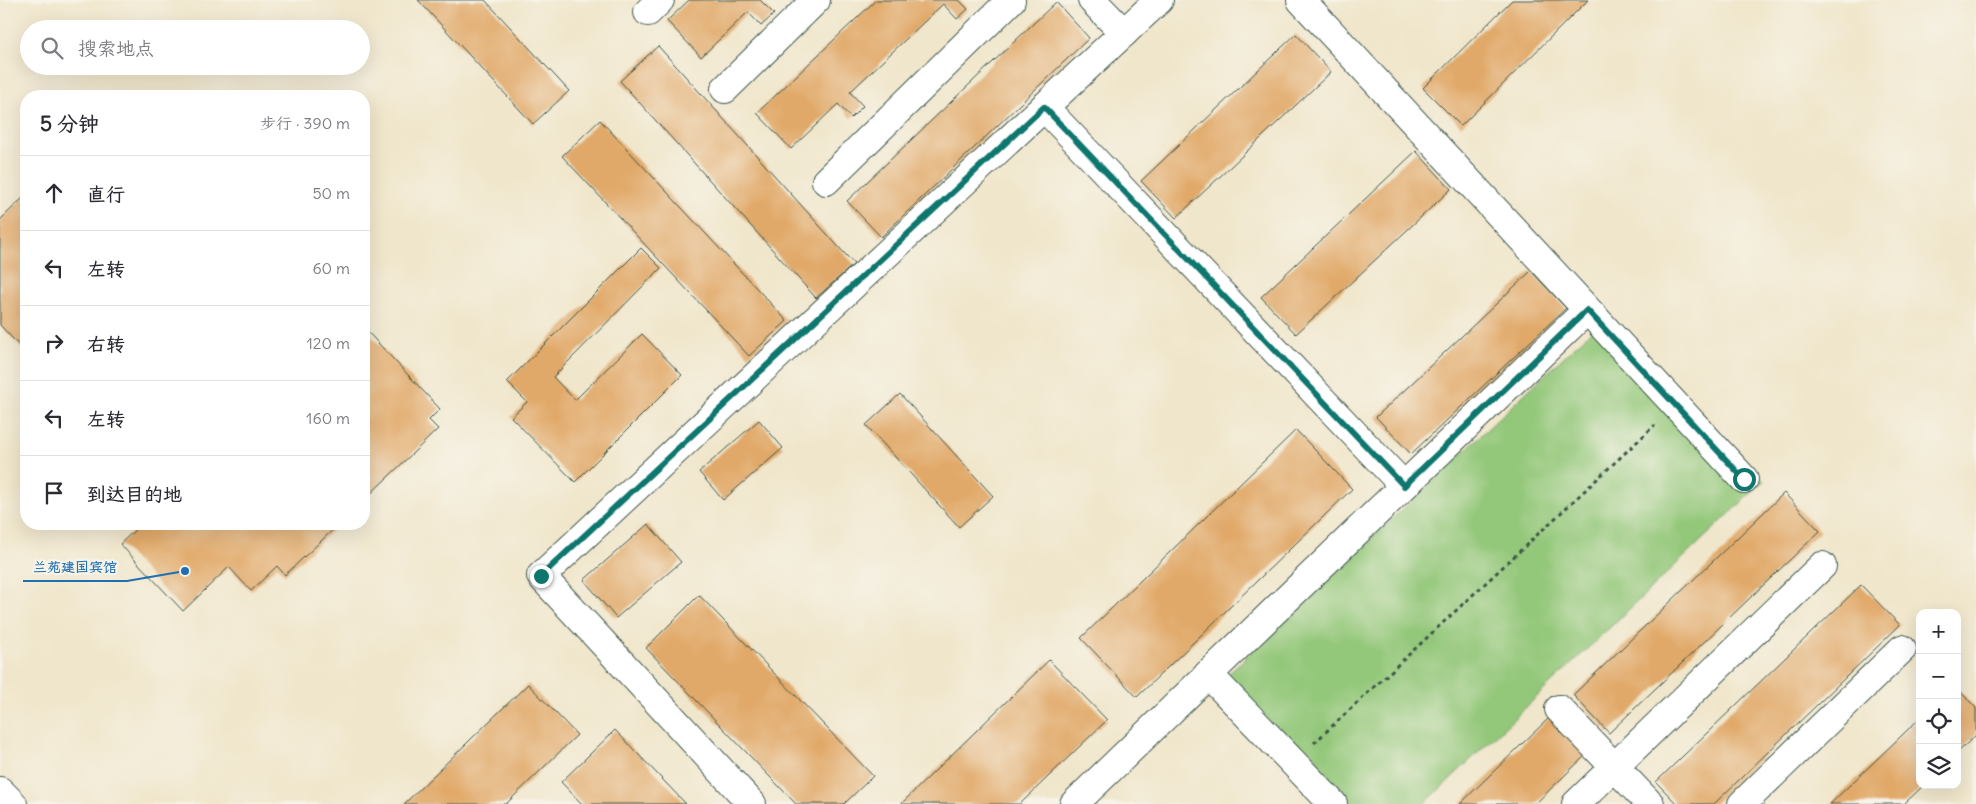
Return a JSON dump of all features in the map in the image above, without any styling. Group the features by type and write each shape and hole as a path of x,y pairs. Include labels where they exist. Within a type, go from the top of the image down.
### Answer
{"street":[{"path":"725,89 816,0"},
{"path":"826,181 1011,0"},
{"path":"1092,0 1124,32"},
{"path":"752,804 541,576 1159,0"},
{"path":"1301,0 1744,479"},
{"path":"1044,107 1404,486"},
{"path":"1074,804 1587,310"},
{"path":"1576,804 1822,566"},
{"path":"1742,804 1902,649"},
{"path":"1208,674 1333,804"},
{"path":"1559,709 1650,804"},
{"path":"0,790 13,804"}],"path":[{"path":"1293,762 1676,406"}],"green space":[{"path":"1608,315 1764,481 1424,804 1346,804 1226,676"}],"building":[{"path":"418,0 485,0 569,91 533,124"},
{"path":"689,0 760,0 774,14 761,26 748,12 701,57 667,21"},
{"path":"876,0 959,0 968,9 957,19 943,4 850,92 863,106 851,118 838,104 791,149 757,113"},
{"path":"1512,0 1588,0 1461,126 1423,88"},
{"path":"1056,2 1089,38 881,237 847,201"},
{"path":"1296,34 1331,72 1176,218 1141,181"},
{"path":"658,46 854,264 816,298 620,81"},
{"path":"600,120 787,321 749,356 562,156"},
{"path":"1416,151 1451,189 1296,334 1261,297"},
{"path":"20,201 20,347 0,325 0,220"},
{"path":"641,248 661,268 553,377 575,400 642,334 682,375 575,482 511,417 527,402 507,382"},
{"path":"1531,271 1566,308 1411,454 1376,417"},
{"path":"370,334 440,409 429,420 438,429 370,494"},
{"path":"900,394 993,496 959,527 866,425"},
{"path":"759,420 783,448 723,500 699,472"},
{"path":"1296,430 1352,489 1137,697 1081,638"},
{"path":"1784,493 1820,531 1609,733 1573,695"},
{"path":"648,524 681,562 616,618 584,580"},
{"path":"135,530 333,530 285,575 277,566 251,591 229,567 183,611 120,544"},
{"path":"1861,585 1900,625 1714,804 1677,804 1656,782"},
{"path":"699,595 873,776 844,804 796,804 646,648"},
{"path":"1049,660 1107,720 1020,804 901,804"},
{"path":"528,684 577,735 506,804 404,804"},
{"path":"1961,692 1976,708 1976,735 1961,749"},
{"path":"1552,715 1588,753 1535,804 1460,804"},
{"path":"1916,722 1916,789 1920,789 1904,804 1830,804"},
{"path":"615,730 686,804 582,804 561,782"}],"place":[{"name":"兰苑建国宾馆","path":"185,571"}],"route":[{"path":"541,576 1044,107 1404,486 1587,310 1744,479"}]}
